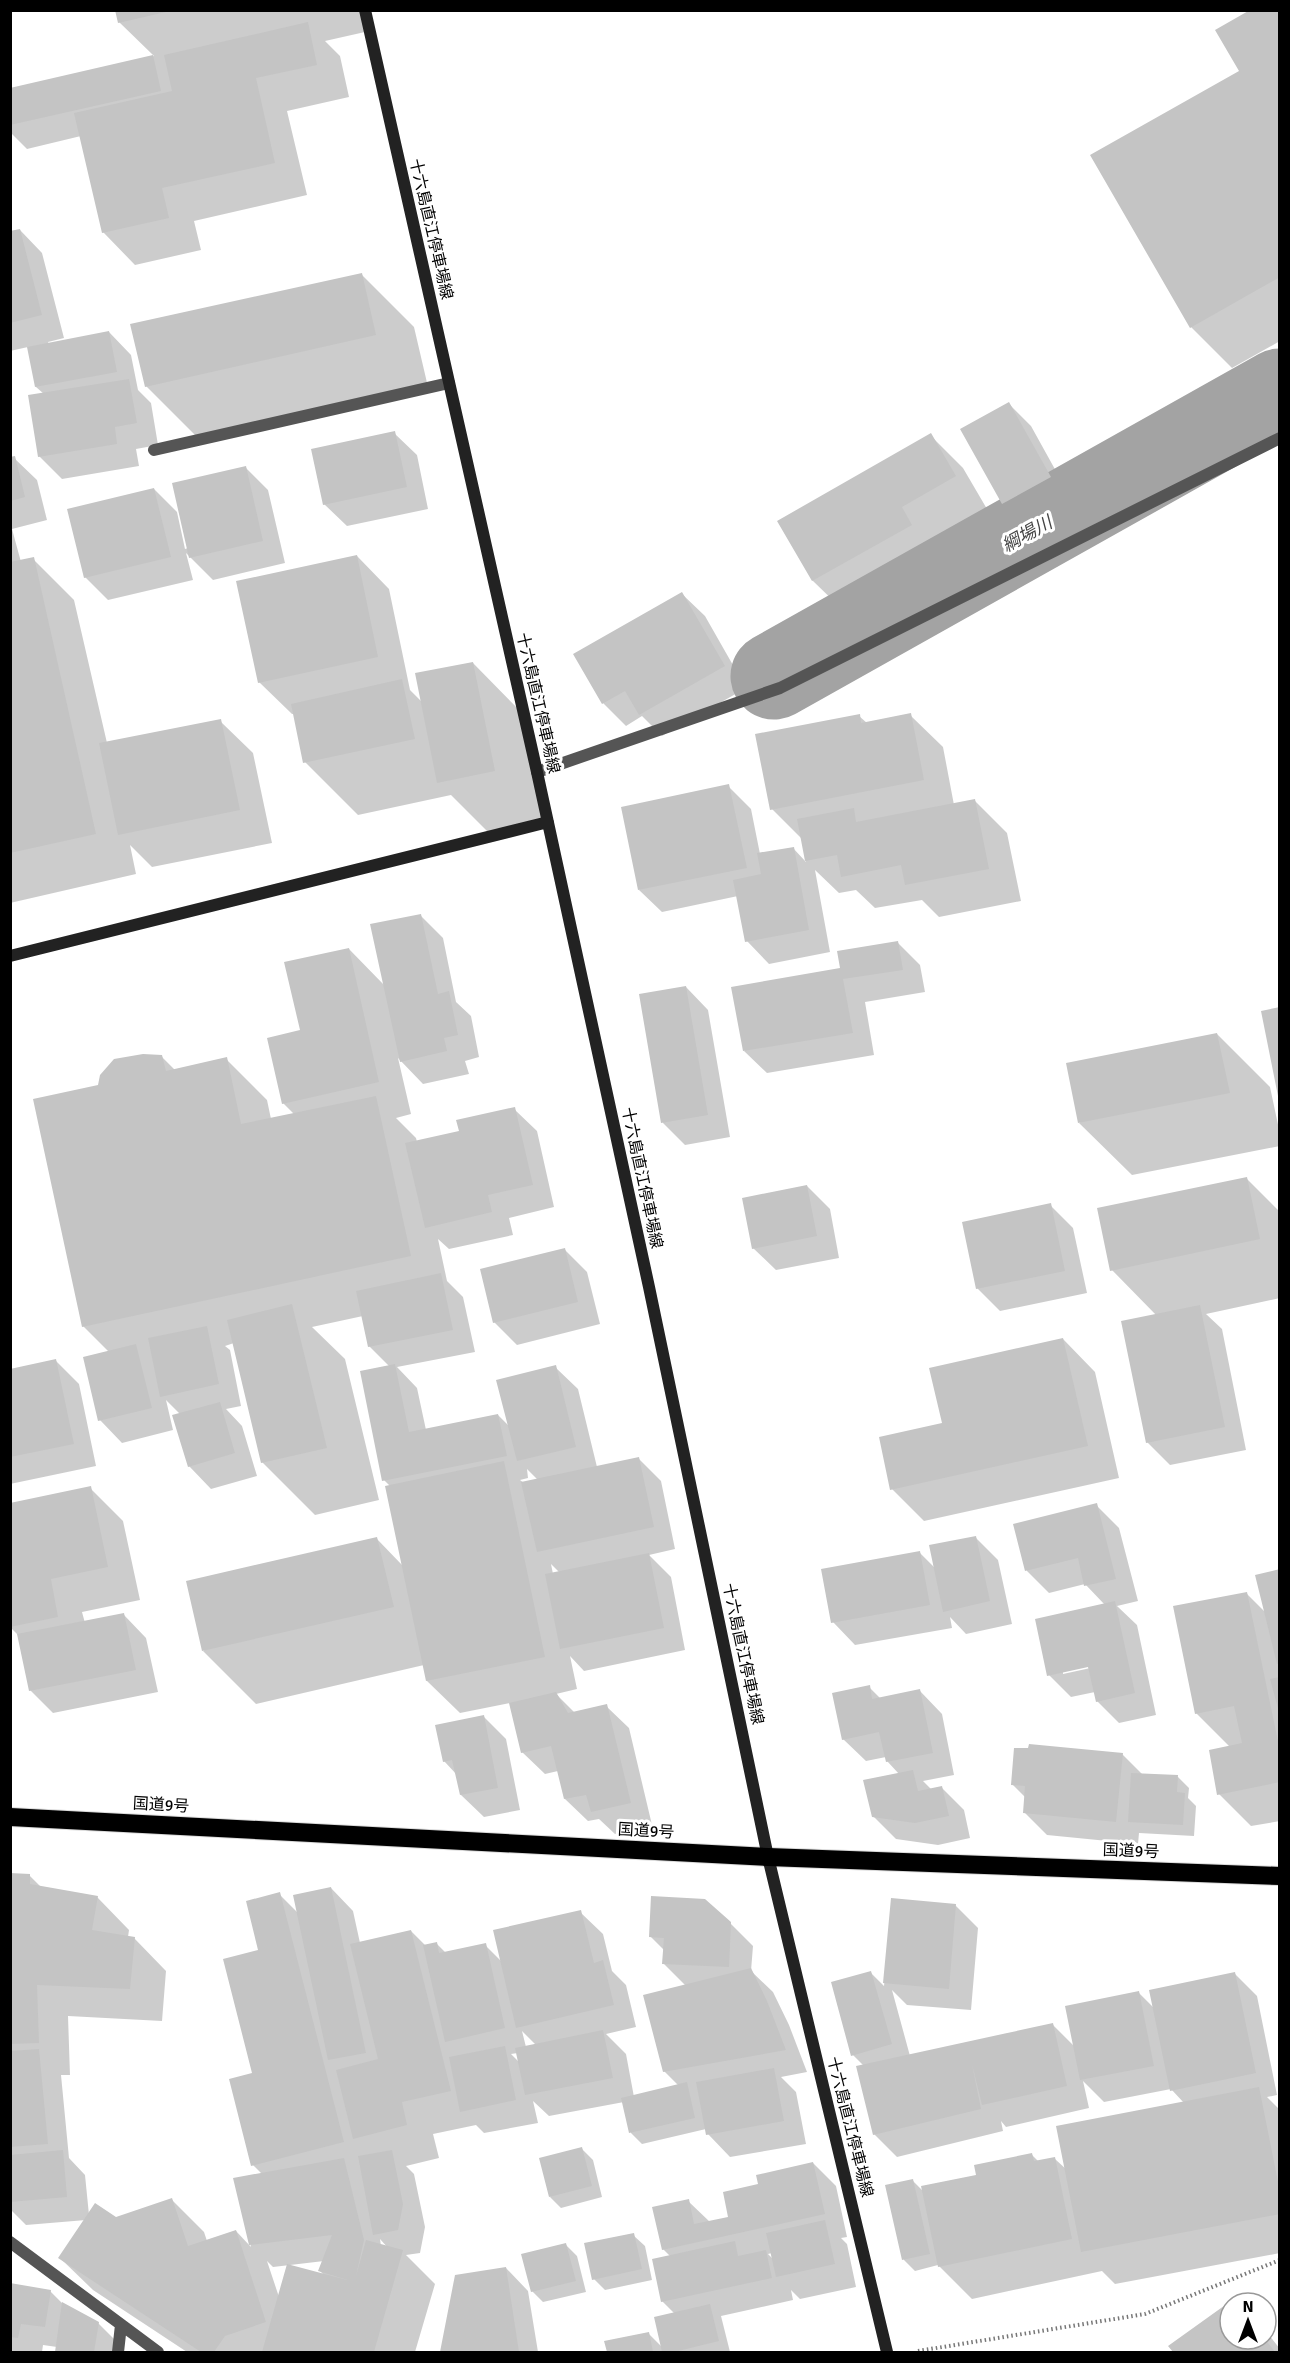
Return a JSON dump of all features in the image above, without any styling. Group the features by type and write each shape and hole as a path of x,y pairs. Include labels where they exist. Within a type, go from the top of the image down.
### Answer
{"highway":[{"name":"国道9号","path":"10,1817 768,1857 1280,1876"}],"main road":[{"name":"十六島直江停車場線","path":"365,10 548,822 649,1287 768,1857 887,2352"},
{"path":"10,956 548,822"}],"street":[{"path":"154,450 448,383"},
{"path":"537,772 780,688 1280,438"},
{"path":"10,2242 158,2352"},
{"path":"118,2352 121,2325"}],"path":[{"path":"909,2352 1145,2314 1280,2260"}],"building":[{"path":"115,10 170,10 170,11 118,23"},
{"path":"1250,10 1280,10 1280,277 1190,328 1090,155 1239,71 1215,30"},
{"path":"308,22 317,65 256,78 275,163 162,188 169,218 102,233 74,113 172,91 164,55"},
{"path":"153,55 161,91 10,125 10,88"},
{"path":"20,229 42,315 10,323 10,231"},
{"path":"362,273 376,335 145,387 130,324"},
{"path":"109,331 117,372 35,387 27,347"},
{"path":"129,379 137,423 115,427 117,444 38,457 28,395"},
{"path":"1009,402 1051,477 1002,504 960,429"},
{"path":"395,431 407,487 323,505 311,449"},
{"path":"931,433 956,476 902,507 912,525 812,581 777,521"},
{"path":"15,456 25,497 10,501 10,457"},
{"path":"246,466 263,541 189,558 172,483"},
{"path":"154,488 171,557 84,578 67,509"},
{"path":"357,555 378,657 258,683 236,581"},
{"path":"34,557 96,834 10,853 10,562"},
{"path":"682,592 725,666 639,715 625,691 602,704 573,654"},
{"path":"473,662 495,771 437,783 415,673"},
{"path":"402,679 415,739 303,763 291,704"},
{"path":"911,713 924,780 770,810 755,734 860,714 861,723"},
{"path":"221,719 240,810 118,835 99,743"},
{"path":"729,784 747,868 638,890 621,807"},
{"path":"975,799 989,869 905,885 901,865 841,877 837,855 805,861 797,819 854,808 856,822"},
{"path":"794,847 809,930 745,942 733,880 761,874 757,853"},
{"path":"421,914 438,994 449,991 458,1035 444,1038 447,1051 400,1062 370,924"},
{"path":"898,941 903,970 843,979 853,1033 743,1051 731,987 840,968 837,951"},
{"path":"349,948 379,1082 282,1104 267,1038 300,1030 284,962"},
{"path":"686,986 708,1115 661,1123 639,994"},
{"path":"1280,1007 1280,1096 1278,1096 1261,1011"},
{"path":"1217,1033 1230,1093 1078,1123 1066,1063"},
{"path":"143,1054 162,1055 166,1071 227,1057 241,1124 376,1096 411,1256 82,1327 33,1099 98,1085 100,1075 114,1059"},
{"path":"515,1107 533,1185 488,1195 492,1212 425,1228 405,1143 459,1131 456,1120"},
{"path":"1247,1177 1260,1239 1110,1271 1097,1208"},
{"path":"807,1185 817,1236 752,1249 742,1198"},
{"path":"1051,1203 1065,1271 976,1289 962,1222"},
{"path":"565,1248 578,1302 493,1323 480,1269"},
{"path":"441,1273 453,1330 368,1347 356,1291"},
{"path":"292,1304 327,1448 261,1463 227,1320"},
{"path":"1200,1305 1225,1427 1146,1443 1121,1321"},
{"path":"207,1326 219,1384 160,1397 148,1338"},
{"path":"1063,1338 1088,1446 890,1490 879,1437 942,1423 929,1368"},
{"path":"136,1344 152,1408 98,1421 83,1357"},
{"path":"56,1359 74,1444 10,1457 10,1369"},
{"path":"395,1364 409,1432 498,1414 507,1456 382,1481 360,1371"},
{"path":"556,1365 576,1447 517,1461 496,1380"},
{"path":"220,1402 235,1453 188,1467 172,1415"},
{"path":"639,1457 654,1527 537,1552 521,1482"},
{"path":"504,1461 545,1657 426,1681 385,1486"},
{"path":"91,1486 108,1567 51,1579 58,1617 10,1627 10,1503"},
{"path":"1097,1503 1116,1579 1084,1586 1078,1558 1025,1571 1013,1524"},
{"path":"976,1536 990,1601 943,1612 929,1545"},
{"path":"377,1537 394,1607 202,1651 186,1581"},
{"path":"920,1551 930,1605 831,1623 821,1569"},
{"path":"649,1553 664,1628 560,1649 545,1574"},
{"path":"1280,1569 1280,1663 1277,1664 1255,1575"},
{"path":"1247,1592 1280,1751 1280,1782 1217,1795 1209,1750 1242,1743 1234,1706 1195,1714 1173,1606"},
{"path":"1115,1601 1135,1693 1096,1702 1088,1667 1047,1676 1035,1619"},
{"path":"124,1613 136,1670 29,1691 17,1634"},
{"path":"1280,1677 1280,1712 1279,1712 1270,1679"},
{"path":"870,1685 872,1699 920,1689 933,1753 886,1762 879,1732 842,1740 832,1693"},
{"path":"556,1692 568,1713 607,1704 631,1803 591,1812 586,1795 564,1799 551,1746 521,1753 509,1703"},
{"path":"484,1715 498,1788 460,1795 452,1760 443,1762 435,1725"},
{"path":"1029,1744 1123,1753 1116,1822 1023,1813 1025,1786 1011,1785 1014,1748 1028,1748"},
{"path":"913,1770 918,1791 942,1786 949,1816 915,1823 872,1817 863,1780"},
{"path":"1131,1773 1178,1775 1177,1792 1185,1793 1183,1825 1128,1822"},
{"path":"10,1873 30,1874 30,1884 98,1896 92,1930 135,1937 130,1989 37,1985 39,2043 10,2044"},
{"path":"331,1887 366,2053 328,2060 293,1895"},
{"path":"280,1892 344,2142 251,2166 229,2079 252,2073 223,1959 258,1950 246,1901"},
{"path":"651,1896 705,1899 731,1922 729,1967 662,1964 664,1938 649,1937"},
{"path":"891,1898 956,1904 949,1989 883,1983"},
{"path":"581,1910 594,1963 603,1960 614,2005 516,2028 493,1930"},
{"path":"411,1930 451,2091 402,2102 407,2125 353,2139 336,2070 378,2059 350,1944"},
{"path":"437,1942 439,1953 486,1943 505,2028 445,2042 423,1945"},
{"path":"751,1968 786,2050 663,2072 643,1995"},
{"path":"871,1971 892,2044 851,2056 831,1982"},
{"path":"1235,1972 1256,2073 1170,2091 1149,1990"},
{"path":"1139,1991 1154,2066 1080,2080 1065,2006"},
{"path":"1053,2023 1067,2086 982,2105 972,2064 981,2109 873,2135 856,2066"},
{"path":"603,2030 613,2078 525,2095 515,2048"},
{"path":"505,2046 516,2100 460,2112 449,2057"},
{"path":"39,2049 48,2144 10,2147 10,2051"},
{"path":"774,2068 784,2121 706,2135 696,2082"},
{"path":"687,2082 695,2118 629,2133 621,2098"},
{"path":"1259,2087 1280,2192 1280,2214 1081,2252 1056,2126"},
{"path":"582,2147 592,2186 549,2197 539,2158"},
{"path":"63,2150 67,2197 10,2202 10,2155"},
{"path":"392,2150 403,2204 398,2230 373,2235 358,2156"},
{"path":"1032,2153 1034,2161 1055,2157 1072,2239 938,2267 921,2186 976,2175 974,2165"},
{"path":"344,2158 364,2240 356,2276 366,2240 403,2250 374,2352 262,2352 287,2264 351,2281 318,2271 332,2235 249,2245 233,2178"},
{"path":"813,2162 825,2214 662,2250 652,2207 689,2199 694,2224 728,2217 723,2192 758,2184 756,2175"},
{"path":"913,2179 930,2254 902,2260 885,2185"},
{"path":"172,2198 188,2246 236,2230 266,2322 225,2336 214,2352 201,2352 58,2258 95,2203 116,2217"},
{"path":"825,2220 835,2264 776,2277 766,2233"},
{"path":"634,2233 642,2269 592,2280 584,2243"},
{"path":"735,2241 738,2256 766,2250 772,2278 661,2302 652,2259"},
{"path":"566,2243 576,2281 531,2292 521,2254"},
{"path":"506,2267 519,2352 440,2352 455,2275"},
{"path":"10,2283 51,2290 45,2327 21,2324 18,2338 10,2337"},
{"path":"62,2302 99,2322 94,2352 55,2352"},
{"path":"710,2304 719,2341 674,2352 662,2352 654,2317"},
{"path":"1218,2310 1218,2351 1275,2352 1173,2352 1168,2346"},
{"path":"649,2332 653,2352 607,2352 604,2341"}],"waterway":[{"name":"綱場川","path":"774,676 1280,392"}]}
